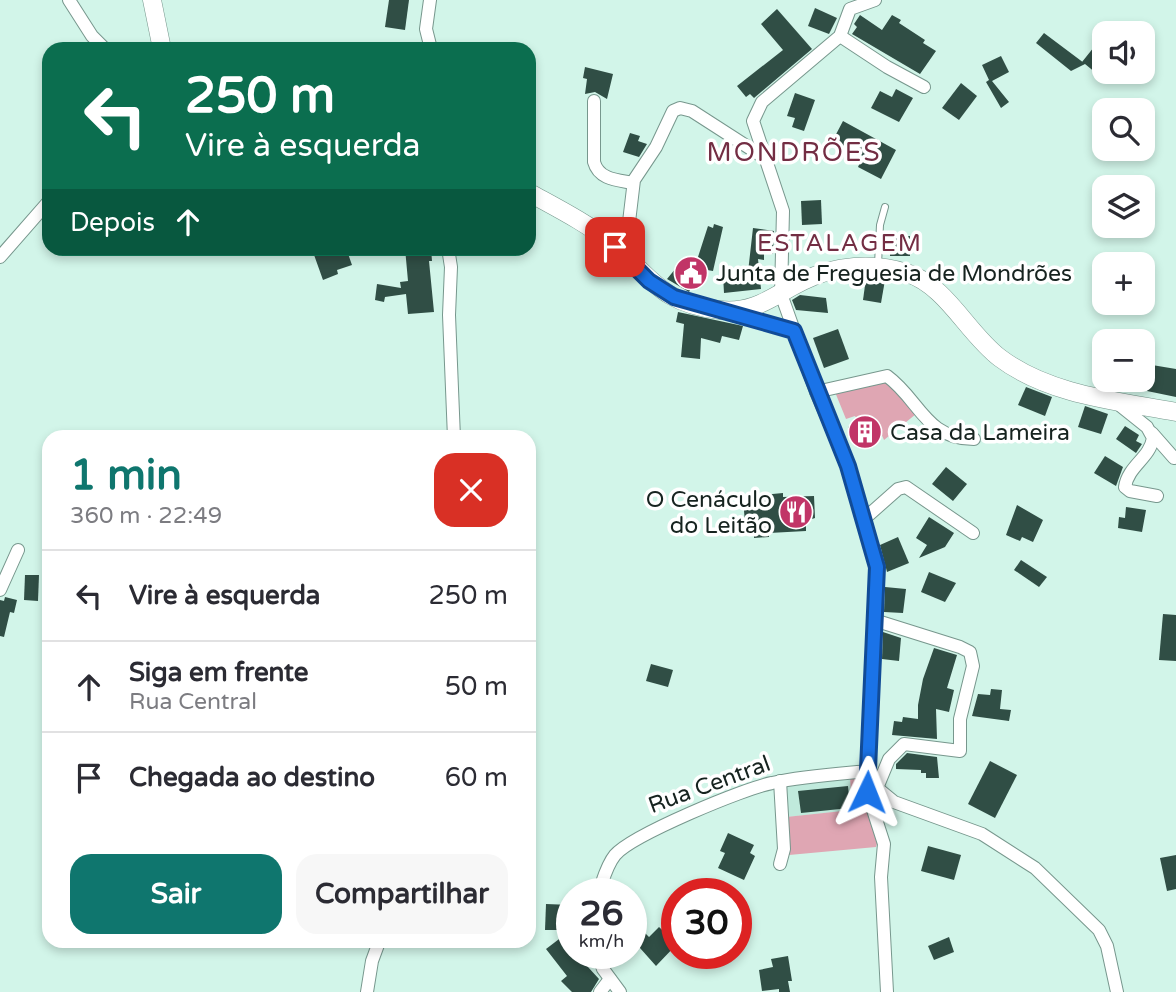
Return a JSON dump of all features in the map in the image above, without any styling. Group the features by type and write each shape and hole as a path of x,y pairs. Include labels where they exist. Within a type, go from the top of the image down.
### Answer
{"main road":[{"path":"152,0 161,42"},
{"path":"536,197 602,236 667,294 706,308 748,310 821,274 878,266 928,282 985,345 1013,367 1058,386 1176,412"}],"street":[{"path":"69,0 97,42"},
{"path":"429,42 426,29 430,0"},
{"path":"875,0 850,9 840,36 757,109 753,126 783,216 781,294 816,392 848,466 877,573 867,748 869,771 866,788 884,844 881,877 887,992"},
{"path":"840,36 887,67 924,87"},
{"path":"594,101 596,167 606,177 634,183"},
{"path":"639,271 629,229 634,183 638,170 656,148 669,116 677,109 692,111 765,158"},
{"path":"0,257 42,209"},
{"path":"449,256 454,430"},
{"path":"706,308 794,331"},
{"path":"816,392 887,376 934,426 953,438 975,439"},
{"path":"1114,400 1152,433 1175,458"},
{"path":"1152,433 1153,442 1129,471 1125,487 1157,496"},
{"path":"1146,453 1175,458"},
{"path":"863,520 898,489 905,487 974,533"},
{"path":"0,590 18,550"},
{"path":"874,620 964,648 970,652 973,662 960,719 960,751 904,744 889,759 877,788"},
{"path":"869,771 877,788 901,805 982,834 1035,868 1099,930 1107,946 1116,992"},
{"name":"Rua Central","path":"605,878 615,856 636,838 764,785 869,771"},
{"path":"779,781 784,849 780,864"},
{"path":"367,992 377,948"},
{"path":"605,969 620,992"},
{"path":"600,992 610,979"}],"lane":[{"path":"878,266 880,225 885,207"}],"shaded area":[{"path":"884,379 916,414 884,440 874,417 859,423 855,416 846,419 835,392"},
{"path":"856,774 867,809 786,817 783,784"},
{"path":"856,776 878,840 876,847 789,855 786,817 852,810 850,777"}],"building":[{"path":"389,0 409,0 405,30 385,27"},
{"path":"815,8 837,18 829,34 808,26"},
{"path":"777,9 812,49 754,98 750,94 746,97 737,86 783,50 761,24"},
{"path":"860,15 882,30 892,15 901,20 899,23 925,40 923,43 936,51 920,74 852,34"},
{"path":"1044,33 1082,62 1092,50 1092,70 1085,64 1071,71 1036,43"},
{"path":"1001,56 1009,72 992,81 1009,102 1001,108 986,82 989,80 982,65"},
{"path":"585,67 613,74 607,99 595,92 585,94"},
{"path":"961,83 977,96 959,120 942,108"},
{"path":"896,89 913,98 899,122 871,108 880,91 892,97"},
{"path":"795,93 815,100 804,131 792,127 795,118 787,116"},
{"path":"843,121 896,150 881,179 858,167 863,156 833,140"},
{"path":"630,133 640,136 638,141 647,144 639,157 623,152"},
{"path":"821,200 822,224 802,225 801,201"},
{"path":"714,224 723,227 713,271 701,269 689,292 667,279 676,268 684,272 692,258 698,257 708,226 713,228"},
{"path":"753,228 774,231 773,254 764,253 764,260 758,259 761,289 724,293 723,275 748,272"},
{"path":"890,236 910,236 910,256 890,256"},
{"path":"314,256 349,256 352,265 337,270 338,274 323,280"},
{"path":"406,256 432,256 432,261 429,261 434,312 408,314 406,294 385,297 384,302 375,300 377,284 401,288 400,282 408,281"},
{"path":"866,278 885,280 881,303 863,300"},
{"path":"800,295 826,298 828,313 796,310 792,300"},
{"path":"678,312 743,326 739,340 722,336 720,343 701,338 700,359 681,357 684,324 676,322"},
{"path":"838,329 849,359 824,368 813,338"},
{"path":"1155,366 1176,369 1176,397 1152,392 1155,392"},
{"path":"1026,387 1052,397 1045,416 1018,405"},
{"path":"1085,406 1108,414 1101,434 1078,427"},
{"name":"Casa da Lameira","path":"874,417 882,436 856,446 848,427"},
{"path":"1125,426 1139,435 1136,441 1142,444 1136,453 1116,439"},
{"path":"1105,456 1123,467 1116,486 1094,473"},
{"path":"946,467 967,484 953,501 932,484"},
{"path":"783,493 783,497 814,496 815,518 806,521 806,531 769,533 769,537 754,538 754,534 737,535 736,525 745,524 743,497"},
{"path":"1017,505 1043,520 1033,542 1022,537 1020,541 1006,535"},
{"path":"1126,507 1146,510 1142,532 1118,528 1119,517 1125,518"},
{"path":"929,517 954,533 945,547 919,558 927,545 916,538"},
{"path":"898,537 909,563 887,572 880,545"},
{"path":"1021,560 1047,577 1039,587 1014,570"},
{"path":"929,572 956,583 945,602 921,592"},
{"path":"25,575 39,575 38,601 24,600"},
{"path":"885,587 906,589 903,613 884,612"},
{"path":"5,597 17,600 14,613 10,612 4,637 0,636 0,600 4,601"},
{"path":"1163,614 1176,615 1176,661 1159,660"},
{"path":"883,632 901,638 899,661 882,659"},
{"path":"934,648 957,655 947,688 954,690 949,712 936,709 937,739 892,735 894,721 902,722 903,717 918,719 923,679"},
{"path":"651,664 673,670 668,687 646,681"},
{"path":"991,689 1002,690 1000,709 1011,710 1009,721 972,716 978,694 990,695"},
{"path":"907,753 937,757 939,778 926,778 926,773 921,773 921,770 896,769 896,764"},
{"path":"990,761 1017,775 995,818 968,804"},
{"path":"848,786 850,808 801,813 798,791"},
{"path":"728,833 754,845 750,853 755,856 745,878 718,868 725,853 720,851"},
{"path":"928,846 961,855 954,880 921,871"},
{"path":"1176,855 1176,889 1167,891 1160,858"},
{"path":"546,904 556,904 556,930 545,930"},
{"path":"659,927 661,929 661,961 656,966 647,956 647,935 649,937"},
{"path":"949,937 954,952 934,960 928,946"},
{"path":"556,941 556,962 546,949"},
{"path":"788,956 792,981 788,981 790,992 779,992 779,989 762,991 759,970 773,967 771,959"},
{"path":"562,969 590,969 599,979 591,992 572,992 561,981 567,976"}],"place":[{"name":"Junta de Freguesia de Mondrões","path":"691,273"},
{"name":"Casa da Lameira","path":"865,432"},
{"name":"O Cenáculo do Leitão","path":"796,512"}],"district":[{"name":"MONDRÕES","path":"794,152"},
{"name":"ESTALAGEM","path":"840,243"}],"route":[{"path":"615,247 649,281 674,297 794,331 816,392 848,466 877,567 867,748 869,771 865,782 867,792"}]}
